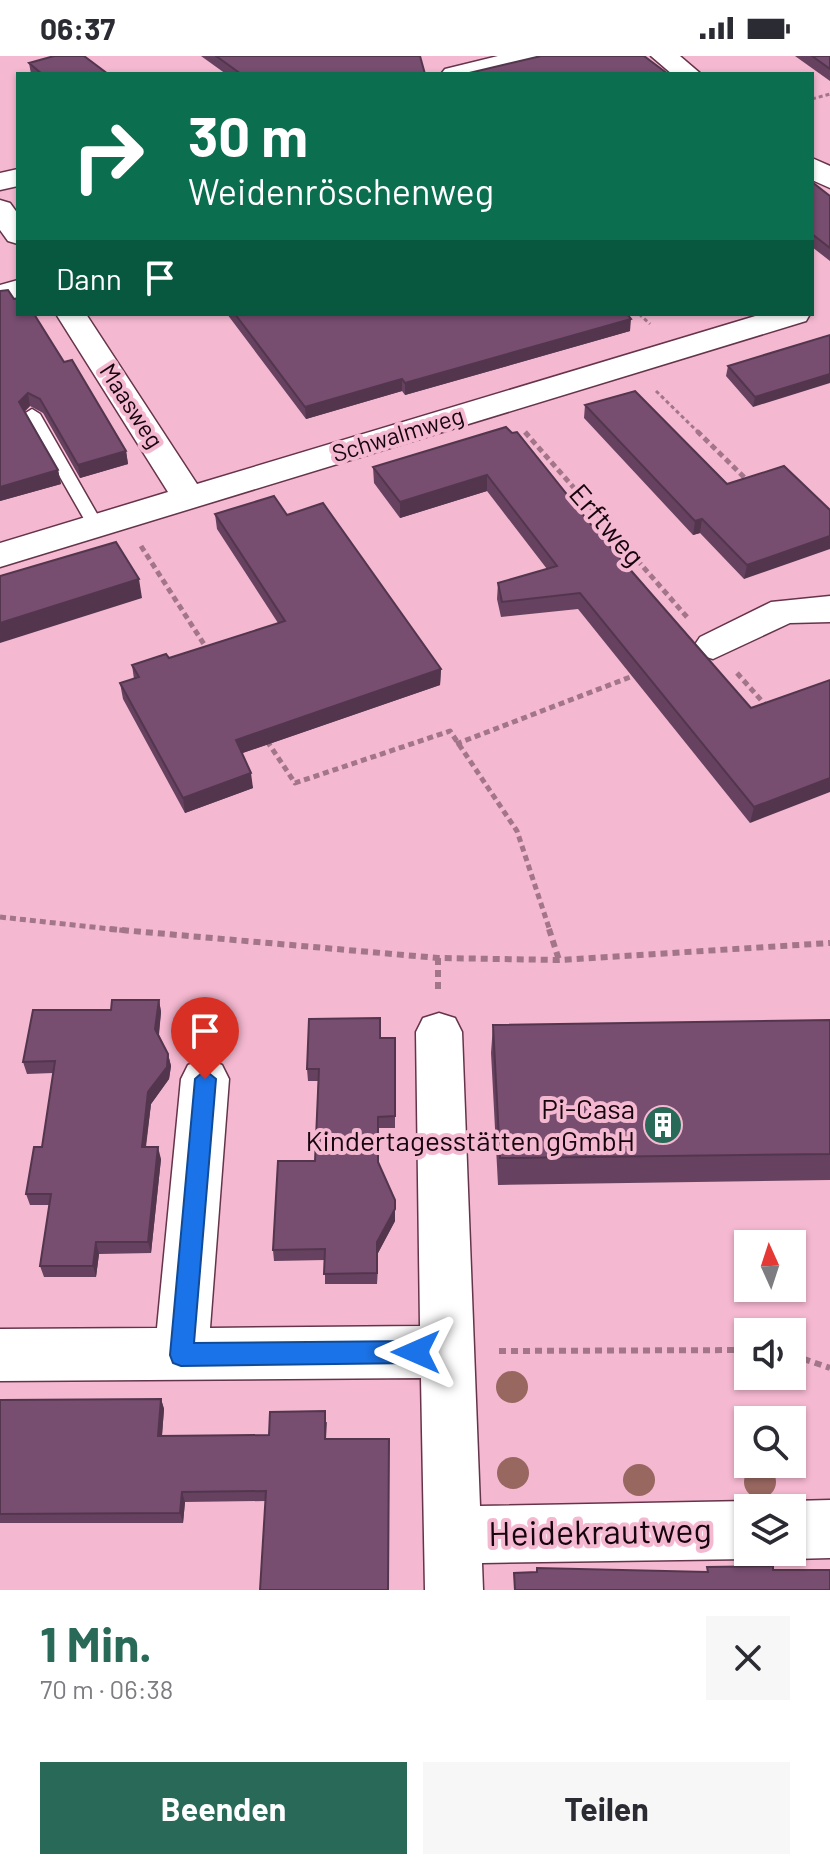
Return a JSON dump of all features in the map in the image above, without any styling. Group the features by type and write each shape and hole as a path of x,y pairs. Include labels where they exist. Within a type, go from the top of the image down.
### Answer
{"street":[{"path":"463,72 531,56"},
{"path":"664,56 685,72"},
{"path":"814,168 830,180"},
{"path":"0,209 16,232"},
{"name":"Maasweg","path":"72,316 190,499"},
{"name":"Schwalmweg","path":"0,555 789,316"},
{"path":"713,646 784,611 830,609"},
{"name":"Heidekrautweg","path":"439,1032 454,1590"},
{"path":"181,1355 205,1079"},
{"path":"0,1355 446,1352"},
{"path":"806,1530 830,1529"},
{"name":"Heidekrautweg","path":"452,1535 734,1530"}],"lane":[{"path":"32,414 109,522"}],"path":[{"path":"629,365 748,481"},
{"name":"Erftweg","path":"500,404 771,711"},
{"path":"109,522 217,664"},
{"path":"456,744 641,673"},
{"path":"260,731 295,783 450,731 517,831 559,960"},
{"path":"0,917 248,944 422,957 559,960 830,943"},
{"path":"446,1352 734,1350"},
{"path":"806,1360 830,1368"}],"building":[{"path":"54,56 84,56 105,72 40,72 29,63"},
{"path":"216,56 420,56 424,72 238,72"},
{"path":"541,56 644,56 665,72 473,72"},
{"path":"812,56 830,56 830,69"},
{"path":"814,184 830,196 830,248 814,236"},
{"path":"8,290 16,298 16,316 35,316 64,362 72,360 126,451 78,465 40,399 28,393 19,402 58,470 0,487 0,291"},
{"path":"237,316 629,316 631,319 405,383 402,379 305,407"},
{"path":"830,335 830,374 755,397 728,366"},
{"path":"635,391 727,484 784,466 830,510 830,536 747,565 702,519 695,521 585,405"},
{"path":"506,427 512,433 517,432 593,527 751,708 830,680 830,778 754,807 580,593 502,602 498,583 557,566 487,475 400,502 373,467"},
{"path":"274,496 287,515 323,503 441,669 236,740 251,773 183,798 120,683 139,677 132,665 166,654 169,658 285,621 215,514"},
{"path":"116,542 139,579 0,623 0,576"},
{"path":"112,1000 159,1000 155,1029 168,1054 167,1067 148,1092 142,1147 158,1147 148,1242 96,1242 93,1266 40,1266 51,1194 26,1194 34,1147 42,1147 55,1061 23,1062 33,1010 111,1010"},
{"path":"380,1018 380,1038 395,1038 395,1116 378,1117 378,1162 395,1200 395,1209 377,1242 377,1273 324,1274 325,1249 273,1250 278,1161 315,1161 319,1069 307,1069 309,1019"},
{"name":"Pi-Casa Kindertagesstätten gGmbH","path":"830,1020 830,1154 500,1158 493,1025"},
{"path":"161,1399 158,1436 269,1435 270,1412 325,1411 325,1439 389,1439 388,1590 260,1590 266,1491 182,1492 180,1513 0,1514 0,1400"},
{"path":"773,1566 773,1570 830,1570 830,1590 515,1590 514,1573 537,1572 537,1568 708,1572 707,1567"}],"place":[{"name":"Pi-Casa Kindertagesstätten gGmbH","path":"663,1125"}],"route":[{"path":"205,1079 181,1355 416,1352"}]}
